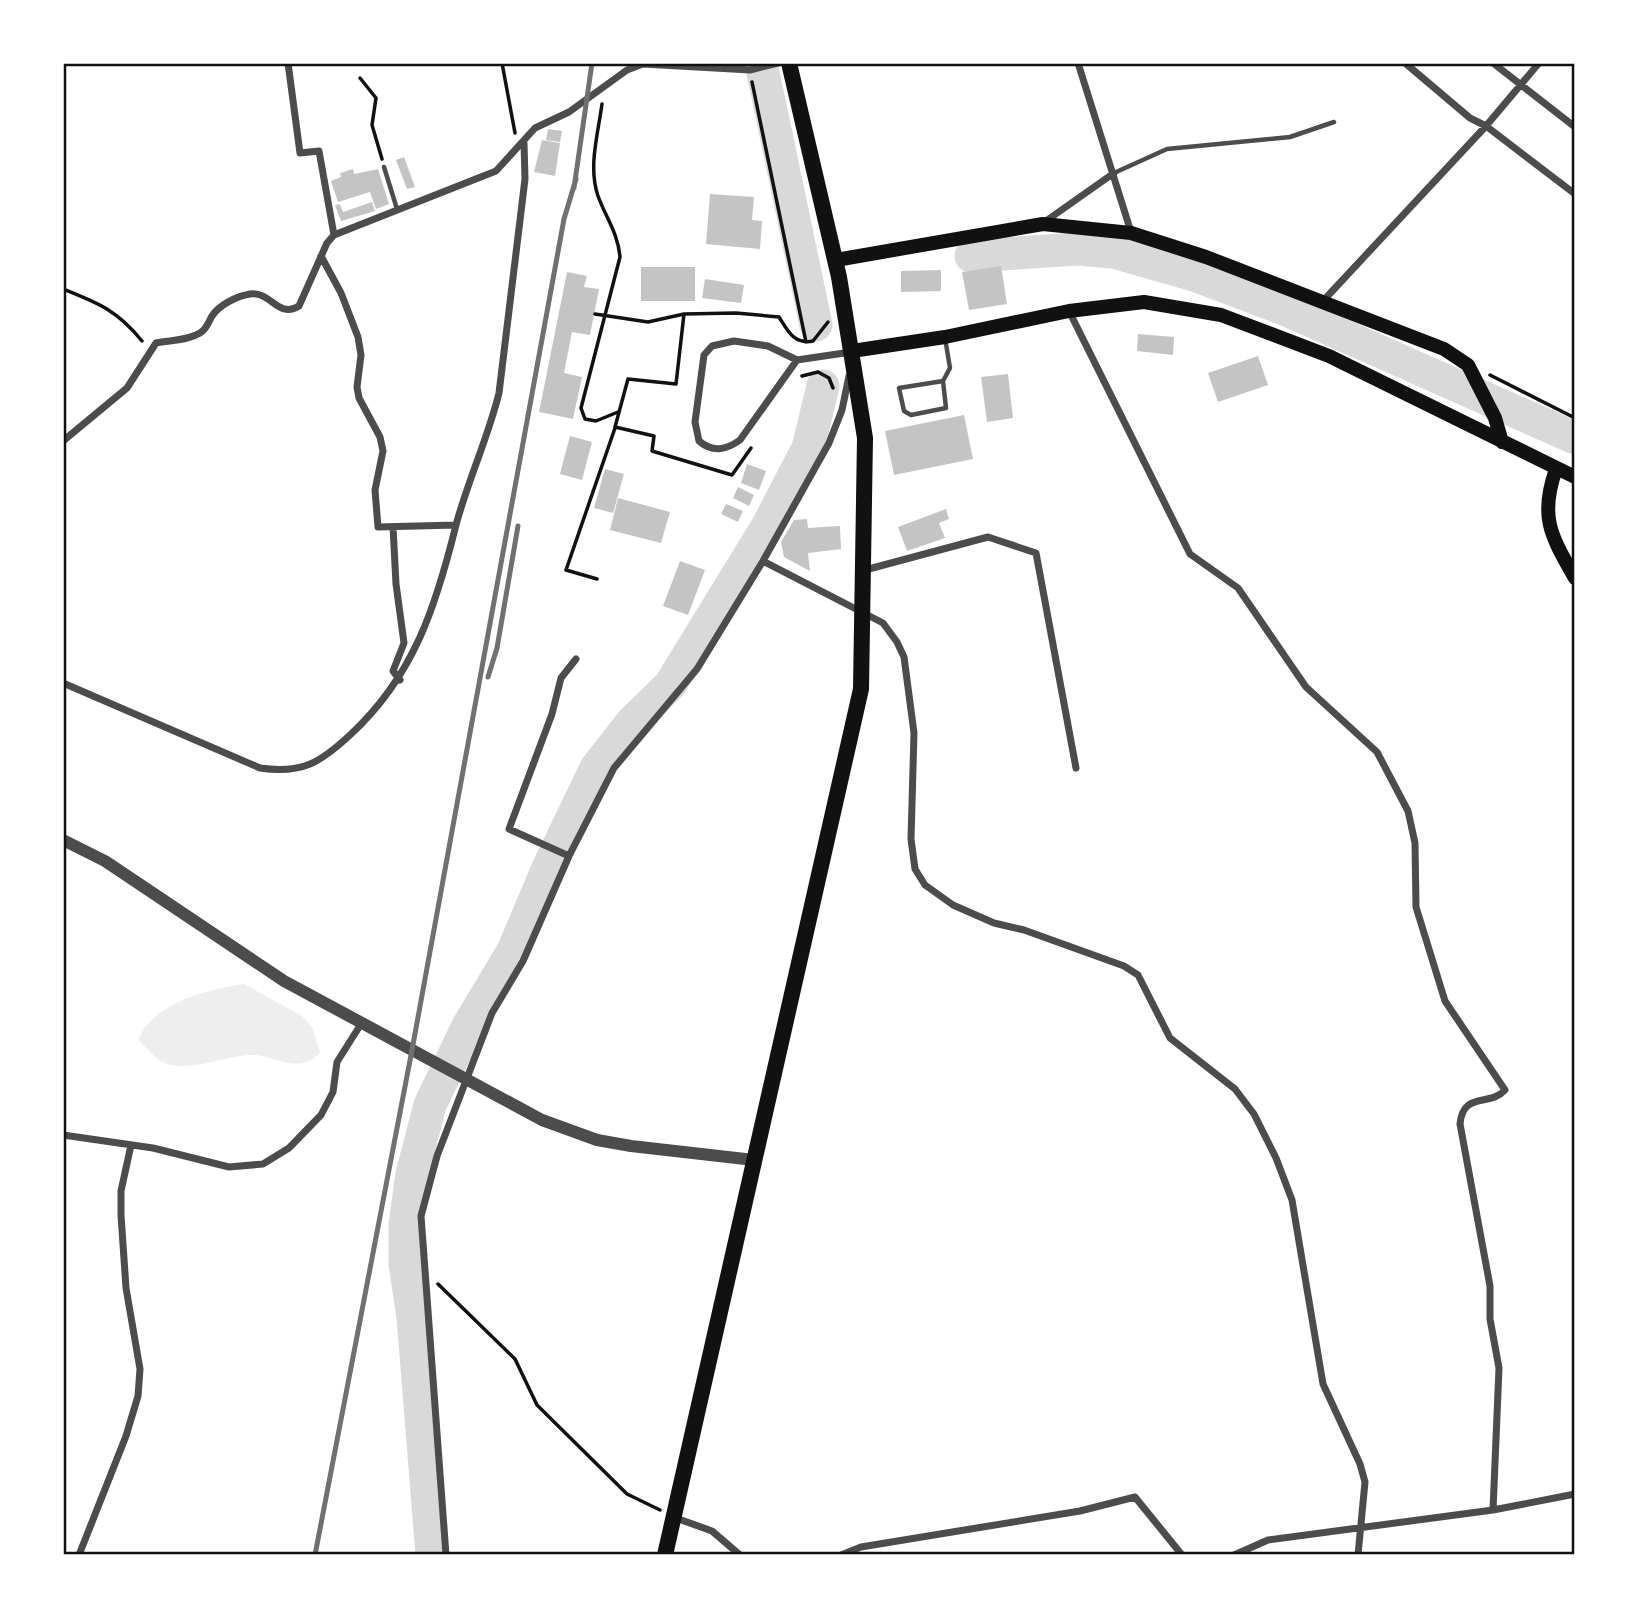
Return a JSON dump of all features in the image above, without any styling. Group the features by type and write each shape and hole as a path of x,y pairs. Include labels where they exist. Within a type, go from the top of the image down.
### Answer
{"highway":[{"path":"664,1555 861,689 867,458 836,260 789,63"}],"main road":[{"path":"836,260 1043,224 1131,233 1323,301 1444,349 1471,370 1495,418 1502,442"},
{"path":"852,351 945,337 1069,311 1144,302 1221,314 1329,356 1575,477"},
{"path":"1556,469 1546,509 1550,532 1575,578"}],"street":[{"path":"288,63 300,153 319,151 334,235"},
{"path":"63,441 127,388 156,343 198,334 208,327 219,307 244,295 262,296 284,310 299,306 321,256 334,235 487,176 503,166 535,128 569,112 627,70 643,64 750,70 778,63"},
{"path":"1078,63 1131,233"},
{"path":"1405,63 1470,118 1486,126 1575,194"},
{"path":"1493,63 1575,127"},
{"path":"1323,301 1486,126 1539,63"},
{"path":"63,683 260,768 285,772 326,757 372,715 400,680 418,641 451,554 456,525 499,393 525,179 524,143"},
{"path":"1043,224 1114,173"},
{"path":"321,256 358,337 361,355 357,387 359,398 382,444 383,451 374,490 377,527 456,525"},
{"path":"1069,311 1190,554 1238,588 1306,687 1377,752 1408,811 1415,843 1416,907 1445,1001 1505,1090 1501,1094 1471,1103 1461,1113 1460,1124 1490,1286 1490,1319 1499,1368 1493,1510"},
{"path":"446,1555 421,1216 438,1156 463,1076 492,1013 523,961 566,855 614,768 697,669 830,443 848,390 852,351 797,360 768,346 734,341 712,346 704,355 695,422 699,441 717,450 730,448 740,440 797,360"},
{"path":"393,527 396,584 404,643 393,671 400,680"},
{"path":"865,570 988,537 1036,553 1076,768"},
{"path":"762,561 883,623 891,631 904,657 914,733 911,839 915,869 925,885 953,905 1111,962 1138,975 1170,1038 1219,1074 1254,1114 1292,1200 1323,1384 1360,1464 1365,1482 1359,1555"},
{"path":"566,855 509,829 552,714 561,678 576,659"},
{"path":"63,840 105,861 284,981 542,1120 597,1140 754,1160"},
{"path":"63,1135 131,1145 229,1167 246,1168 276,1158 289,1148 328,1103 337,1062 361,1024"},
{"path":"79,1555 126,1436 138,1396 140,1369 126,1288 121,1215 121,1191 131,1145"},
{"path":"1234,1555 1268,1540 1493,1510 1575,1494"},
{"path":"841,1555 861,1547 1080,1511 1135,1497 1182,1555"},
{"path":"673,1517 712,1531 740,1555"}],"lane":[{"path":"1114,173 1167,149 1290,137 1334,122"},
{"path":"384,167 397,210"},
{"path":"943,381 899,388 904,411 911,415 946,408 943,381 950,368 945,337"}],"path":[{"path":"502,63 515,135 524,143"},
{"path":"750,70 806,342"},
{"path":"360,78 376,98 372,125"},
{"path":"605,88 594,173 598,195 618,240 620,257 581,408 585,419 591,421 618,412"},
{"path":"370,118 384,167"},
{"path":"63,289 101,303 130,326 150,350"},
{"path":"595,314 648,322 684,314 779,317 792,338 806,342 813,341 828,322"},
{"path":"597,579 566,570 615,427 628,379 676,384 684,314"},
{"path":"1471,370 1513,384 1575,418"},
{"path":"796,385 804,374 818,372 829,377 834,391"},
{"path":"615,427 654,436 652,451 732,474 756,441"},
{"path":"424,1270 515,1359 537,1405 627,1494 673,1517"}],"shaded area":[{"path":"244,984 302,1016 312,1027 320,1053 311,1060 293,1064 248,1055 197,1065 176,1066 159,1060 138,1040 145,1027 168,1007 199,994"}],"building":[{"path":"548,129 562,131 560,142 546,140"},
{"path":"542,140 560,143 555,176 534,172"},
{"path":"404,157 415,187 407,189 396,160"},
{"path":"353,169 354,174 378,169 389,204 376,209 370,192 338,202 331,181 341,177 340,173"},
{"path":"710,194 754,197 752,220 762,221 760,249 706,244"},
{"path":"372,202 375,211 341,221 335,205 340,204 343,212"},
{"path":"1001,266 1007,304 969,310 962,272"},
{"path":"641,267 695,267 695,301 641,301"},
{"path":"941,270 941,291 901,292 901,271"},
{"path":"567,272 587,276 584,287 599,289 590,335 572,332 564,373 582,377 573,419 539,412"},
{"path":"705,279 744,285 741,303 702,298"},
{"path":"1138,334 1174,337 1173,355 1137,351"},
{"path":"1258,356 1268,385 1218,402 1208,373"},
{"path":"1008,374 1013,418 987,422 981,377"},
{"path":"964,415 973,459 894,475 885,431"},
{"path":"570,436 592,442 582,480 560,474"},
{"path":"747,464 766,471 759,490 741,483"},
{"path":"605,469 624,474 613,513 594,508"},
{"path":"738,487 754,495 749,506 733,498"},
{"path":"618,498 670,512 661,543 610,530"},
{"path":"726,504 743,511 738,522 721,514"},
{"path":"946,509 949,519 939,523 945,538 907,551 898,527"},
{"path":"807,519 808,528 840,526 841,549 808,553 810,571 784,557 781,542 794,520"},
{"path":"680,561 705,570 688,615 663,606"}],"waterway":[{"path":"761,63 816,325"},
{"path":"971,256 1078,249 1113,252 1197,276 1284,309 1575,438"},
{"path":"432,1555 413,1317 405,1264 405,1225 412,1174 430,1105 468,1026 513,951 548,868 596,768 632,722 670,685 767,527 808,448 823,386"}],"railway":[{"path":"574,188 592,63"},
{"path":"315,1555 412,1050 564,219 576,179"},
{"path":"488,677 497,648 518,526"}]}
